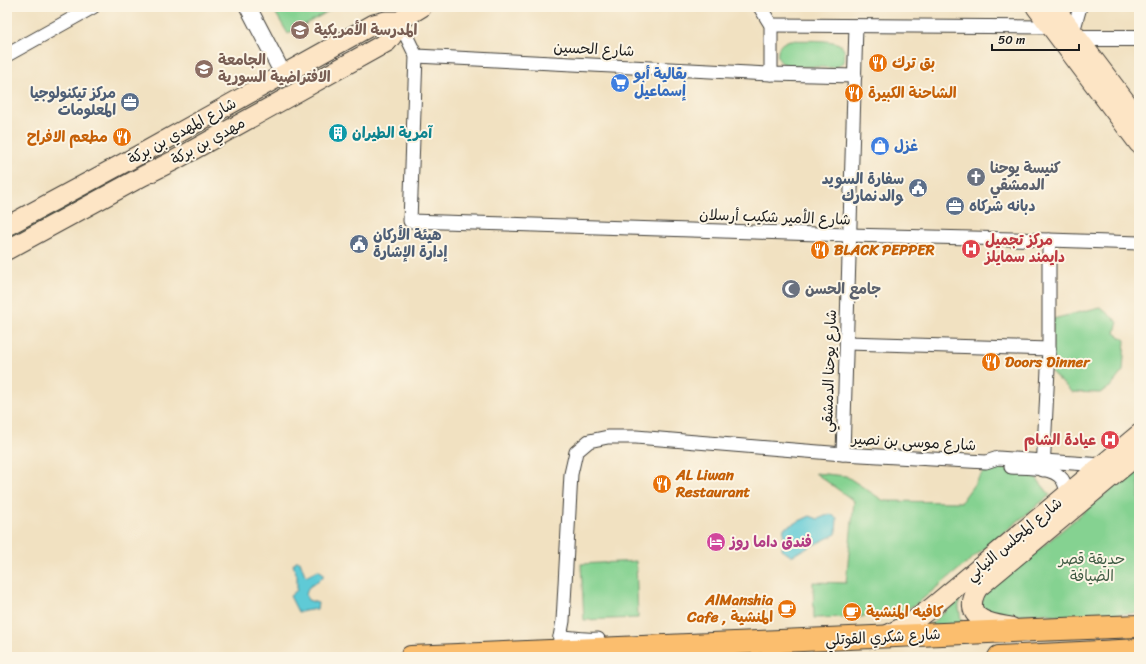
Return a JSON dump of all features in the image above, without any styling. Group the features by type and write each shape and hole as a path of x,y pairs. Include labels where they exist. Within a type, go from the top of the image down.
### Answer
{"highway":[{"name":"شارع شكري القوتلي","path":"411,657 559,644 884,637 1139,626"},
{"path":"999,657 1139,650"}],"main road":[{"name":"شارع المهدي بن بركة","path":"7,226 167,140 374,24 386,21 399,21 422,7"},
{"path":"1036,7 1139,144"},
{"path":"1054,7 1139,119"},
{"name":"مهدي بن بركة","path":"7,250 175,160 387,42 396,32 399,21"},
{"path":"167,140 173,148 175,160"},
{"path":"146,151 147,162 154,171"},
{"name":"شارع المجلس النيابي","path":"884,637 920,617 1139,434"},
{"name":"شارع المجلس النيابي","path":"1026,630 986,622 981,619 974,610 972,604 978,588 1139,454"}],"street":[{"path":"7,55 93,7"},
{"path":"248,7 283,74"},
{"path":"760,7 771,25 771,74"},
{"path":"1080,7 1075,35 1139,38"},
{"path":"399,21 416,56"},
{"path":"771,25 1051,27"},
{"name":"شارع يوحنا الدمشقي","path":"843,454 856,26"},
{"name":"شارع الحسين","path":"416,56 771,74 855,76"},
{"name":"شارع الأمير شكيب أرسلان","path":"416,56 410,221 1139,243"},
{"path":"1049,240 1049,349 1043,465 1061,478 1068,494"},
{"path":"847,343 1049,349"},
{"name":"شارع موسى بن نصير","path":"559,644 563,621 571,474 576,452 589,441 608,437 636,437 843,454 986,462 991,459 998,458 1043,465 1103,465"}],"green space":[{"path":"272,7 336,7 288,34"},
{"path":"790,40 835,42 843,48 845,54 844,60 840,65 832,67 785,65 779,59 778,50 782,44"},
{"path":"109,175 114,185 7,244 7,232"},
{"path":"1100,307 1118,322 1115,333 1125,340 1123,371 1110,387 1100,393 1072,392 1051,372 1053,319"},
{"name":"حديقة قصر الضيافة","path":"1139,466 1139,613 1068,617 1043,613 997,616 988,614 983,609 983,597 989,591"},
{"path":"986,468 1030,470 1050,495 915,605 888,616 814,618 813,582 846,583 854,501 815,473 846,476 884,501 961,502"},
{"path":"636,561 638,618 584,620 581,564"},
{"path":"959,600 962,625 928,626"}],"water":[{"path":"830,514 837,518 836,534 791,556 782,550 784,528 810,516 818,519"},
{"path":"296,561 300,561 305,575 307,576 318,570 323,573 323,577 308,588 306,595 308,600 318,603 317,609 298,612 290,596 297,590 297,576 293,565"}],"place":[{"name":"المدرسة الأمريكية","path":"300,30"},
{"name":"بق ترك","path":"878,63"},
{"name":"الجامعة الافتراضية السورية","path":"204,69"},
{"name":"بقالية أبو إسماعيل","path":"620,83"},
{"name":"الشاحنة الكبيرة","path":"854,93"},
{"name":"مركز تيكنولوجيا المعلومات","path":"130,102"},
{"name":"آمرية الطيران","path":"338,133"},
{"name":"مطعم الافراح","path":"122,137"},
{"name":"غزل","path":"880,146"},
{"name":"كنيسة يوحنا الدمشقي","path":"976,177"},
{"name":"سفارة السويد والدنمارك","path":"918,188"},
{"name":"دبانه شركاه","path":"955,206"},
{"name":"هيئة الأركان إدارة الإشارة","path":"359,244"},
{"name":"مركز تجميل دايمند سمايلز","path":"971,249"},
{"name":"BLACK PEPPER","path":"820,250"},
{"name":"جامع الحسن","path":"791,289"},
{"name":"Doors Dinner","path":"991,362"},
{"name":"عيادة الشام","path":"1110,440"},
{"name":"AL Liwan Restaurant","path":"662,484"},
{"name":"فندق داما روز","path":"716,542"},
{"name":"AlManshia Cafe , المنشية","path":"787,609"},
{"name":"كافيه المنشية","path":"852,612"}]}
